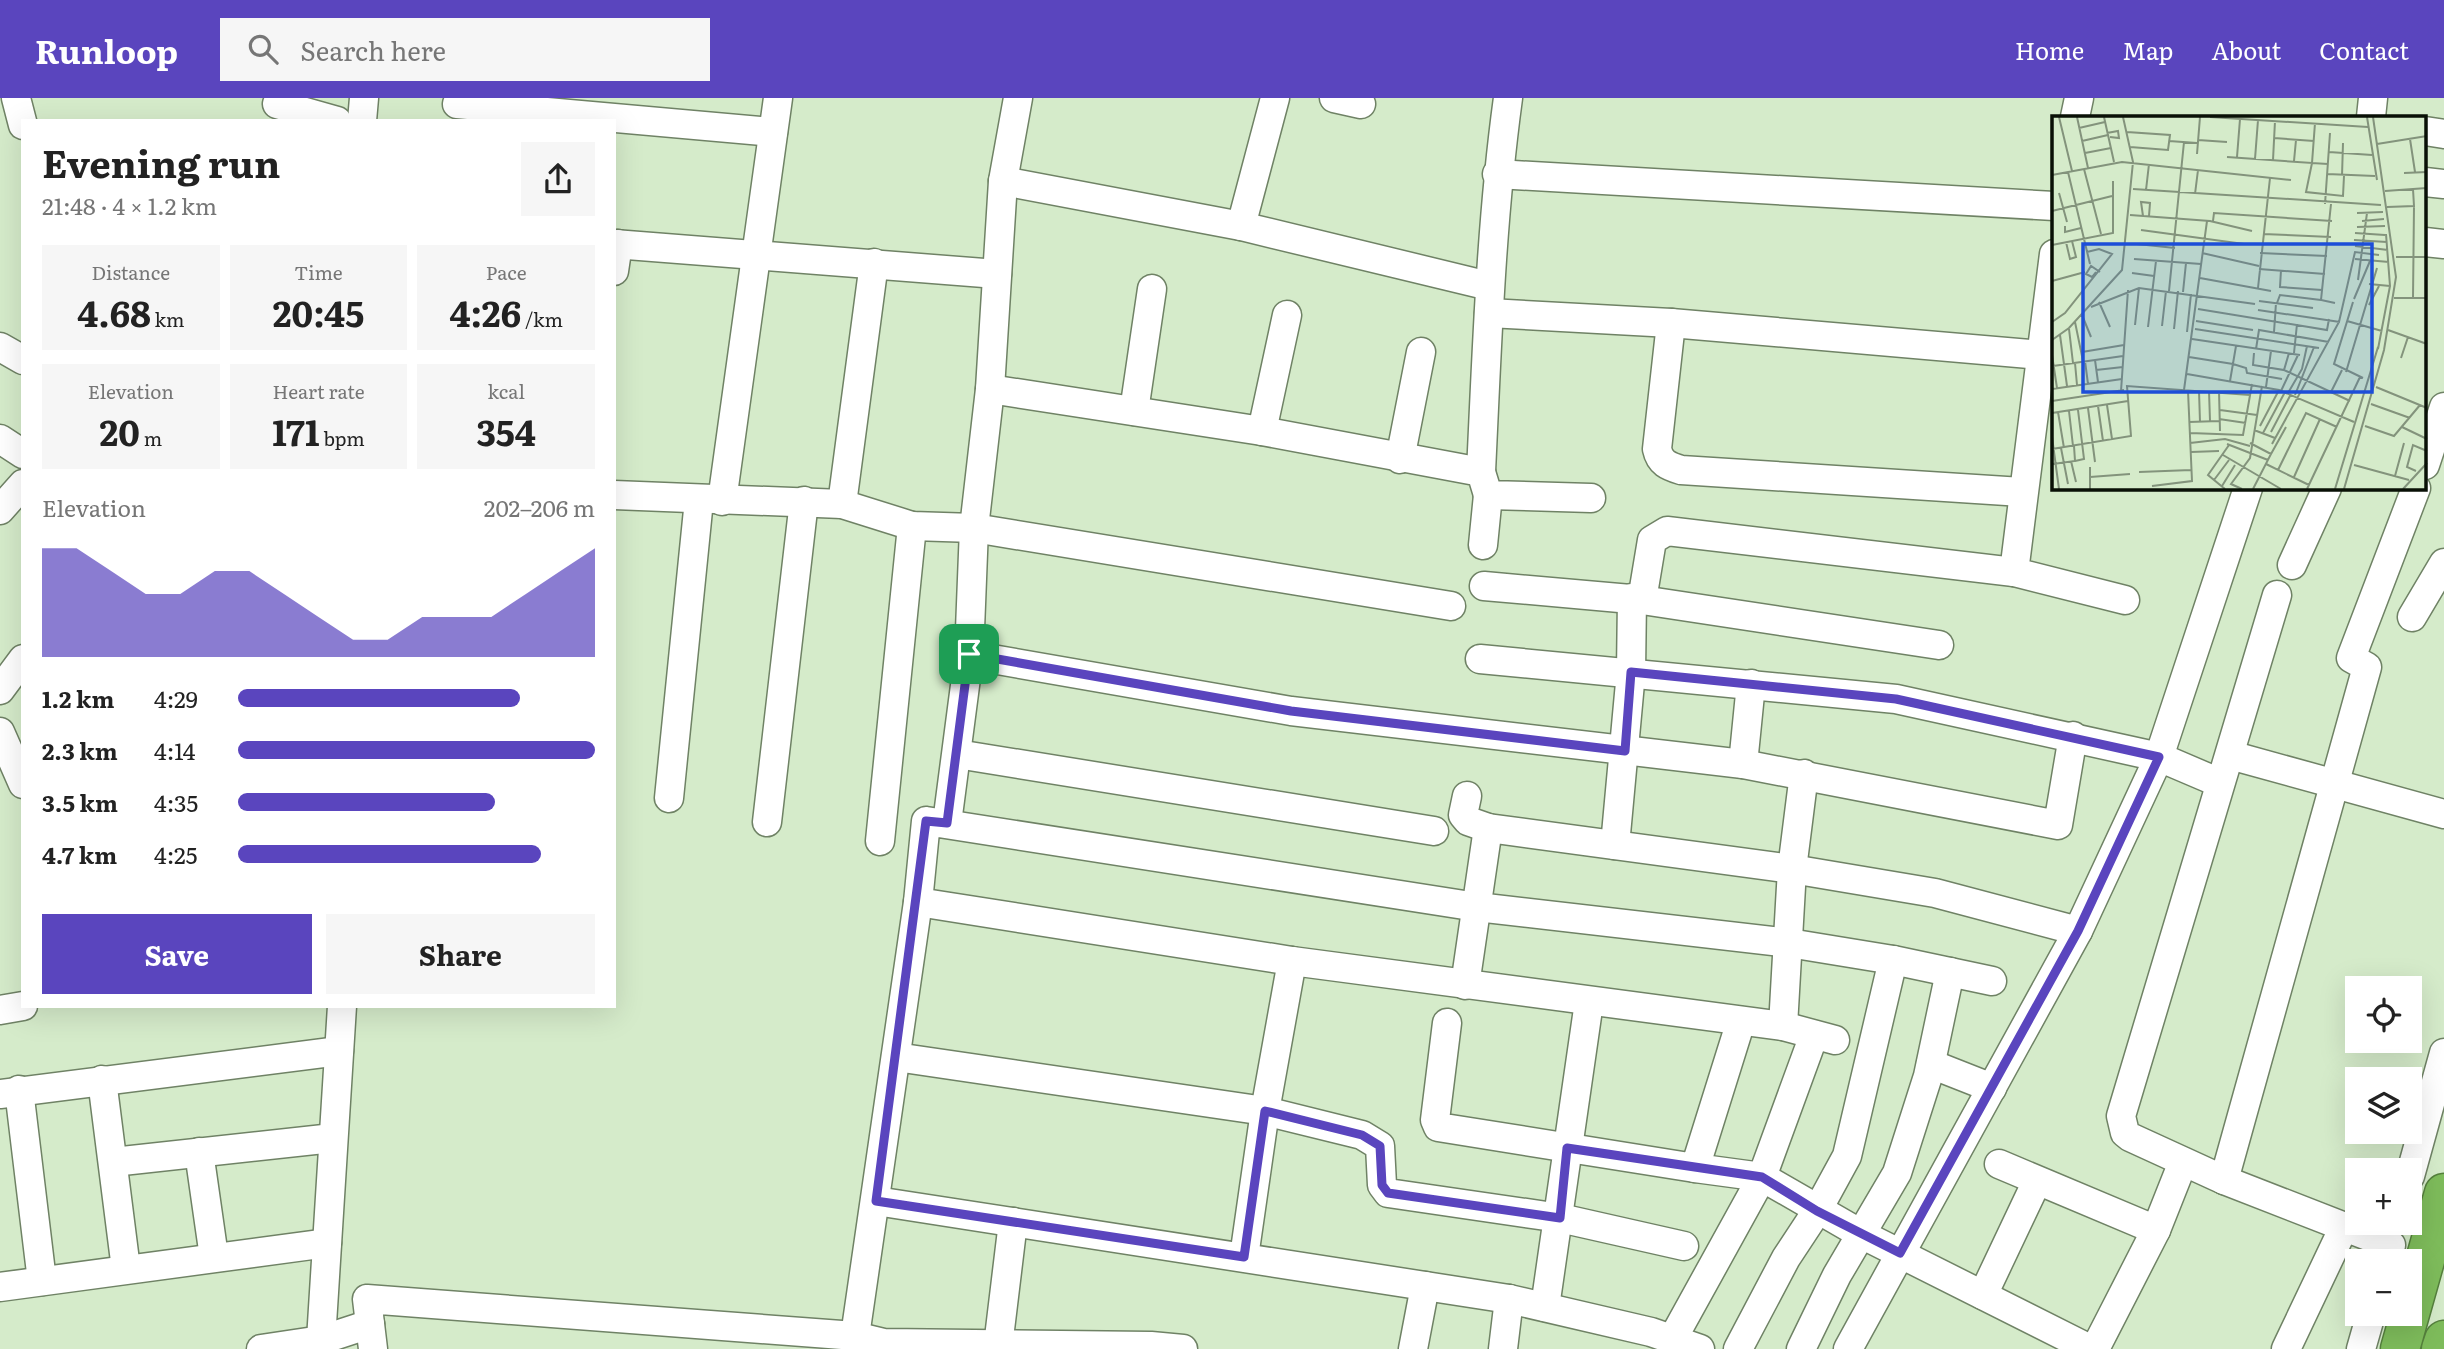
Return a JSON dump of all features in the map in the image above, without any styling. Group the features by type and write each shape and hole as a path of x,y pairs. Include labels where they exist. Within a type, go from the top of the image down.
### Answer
{"highway":[{"path":"2400,1349 2444,1193"},
{"path":"2441,1349 2444,1340"}],"street":[{"path":"16,98 21,119"},
{"path":"362,119 364,98"},
{"path":"669,798 711,500 755,253 778,98"},
{"path":"947,823 969,654 974,528 990,389 1003,181 1018,98"},
{"path":"1241,226 1275,98"},
{"path":"1483,545 1489,299 1497,174 1508,98"},
{"path":"2075,116 2079,98"},
{"path":"2371,116 2373,98"},
{"path":"277,104 330,119"},
{"path":"457,104 774,132"},
{"path":"2426,131 2444,134"},
{"path":"1497,174 2052,206"},
{"path":"1003,181 1241,226 1489,299 1671,323 2041,355"},
{"path":"2426,182 2444,184"},
{"path":"616,253 755,253 997,274"},
{"path":"842,504 874,263"},
{"path":"2014,572 2052,270"},
{"path":"1134,411 1152,289"},
{"path":"1262,431 1287,315"},
{"path":"1671,323 1657,449 1666,465 1681,470 2022,492"},
{"path":"1400,459 1421,352"},
{"path":"990,389 1262,431 1400,459 1485,484 1591,498"},
{"path":"2431,451 2444,407"},
{"path":"0,439 21,453"},
{"path":"0,510 21,486"},
{"path":"1848,1349 2078,931 2159,757 2247,490"},
{"path":"2292,565 2325,490"},
{"path":"2224,1180 2367,667 2351,658 2415,490"},
{"path":"616,495 842,504 912,526 974,528 1451,606"},
{"path":"767,822 804,501"},
{"path":"880,841 912,526"},
{"path":"1615,845 1637,599 1652,540 1667,531 2014,572 2125,600"},
{"path":"2412,617 2444,563"},
{"path":"1484,586 1637,599 1940,645"},
{"path":"2277,595 2121,1116 2125,1133 2183,1162 2343,1228 2391,1243"},
{"path":"969,654 1291,711 1744,764 2058,825 2073,736"},
{"path":"1480,659 1896,699 2159,757 2220,783"},
{"path":"0,690 21,662"},
{"path":"1744,764 1751,684"},
{"path":"0,732 21,779"},
{"path":"957,754 1434,831"},
{"path":"2230,755 2444,814"},
{"path":"1783,1026 1792,869 1804,774"},
{"path":"1466,796 1463,815 1468,821 1488,828 1792,869 1935,892 2078,931"},
{"path":"855,1336 918,902 926,821 1477,907 1789,943 1893,960 1992,981"},
{"path":"1465,985 1488,828"},
{"path":"918,902 1292,961 1783,1026 1825,1037 1762,1177 1655,1340"},
{"path":"1738,1349 1786,1258 1817,1211 1847,1156 1893,960"},
{"path":"1244,1257 1265,1111 1292,961"},
{"path":"1801,1349 1861,1234 1897,1173 1931,1064 1950,972"},
{"path":"1545,1307 1560,1218 1567,1148 1589,1002"},
{"path":"0,1010 21,1006"},
{"path":"321,1340 342,1008"},
{"path":"1695,1168 1741,1021"},
{"path":"1447,1023 1435,1120 1438,1127 1762,1177 1861,1234 2092,1349 2156,1230 2183,1162"},
{"path":"42,1281 5,1091 339,1051"},
{"path":"2415,1158 2444,1053"},
{"path":"896,1057 1265,1111 1362,1135 1380,1146 1382,1185 1388,1193 1560,1218 1684,1246"},
{"path":"1931,1064 1992,1088"},
{"path":"102,1080 126,1269"},
{"path":"113,1162 334,1138"},
{"path":"199,1152 214,1256"},
{"path":"1999,1164 2156,1230"},
{"path":"1983,1295 2037,1181"},
{"path":"876,1201 1509,1299 1655,1340 1700,1349"},
{"path":"985,1347 1013,1222"},
{"path":"2286,1349 2343,1228"},
{"path":"0,1287 214,1256 327,1243"},
{"path":"1413,1349 1425,1286"},
{"path":"261,1349 321,1340 372,1337 368,1299 855,1336 885,1346 1183,1349"},
{"path":"1503,1349 1509,1299"},
{"path":"2361,1349 2368,1326"}],"route":[{"path":"969,654 1291,711 1625,751 1631,672 1896,699 2159,757 2078,931 1900,1253 1817,1211 1762,1177 1567,1148 1560,1218 1388,1193 1382,1185 1380,1146 1362,1135 1265,1111 1244,1257 876,1201 918,902 926,821 947,823 969,654"}]}
